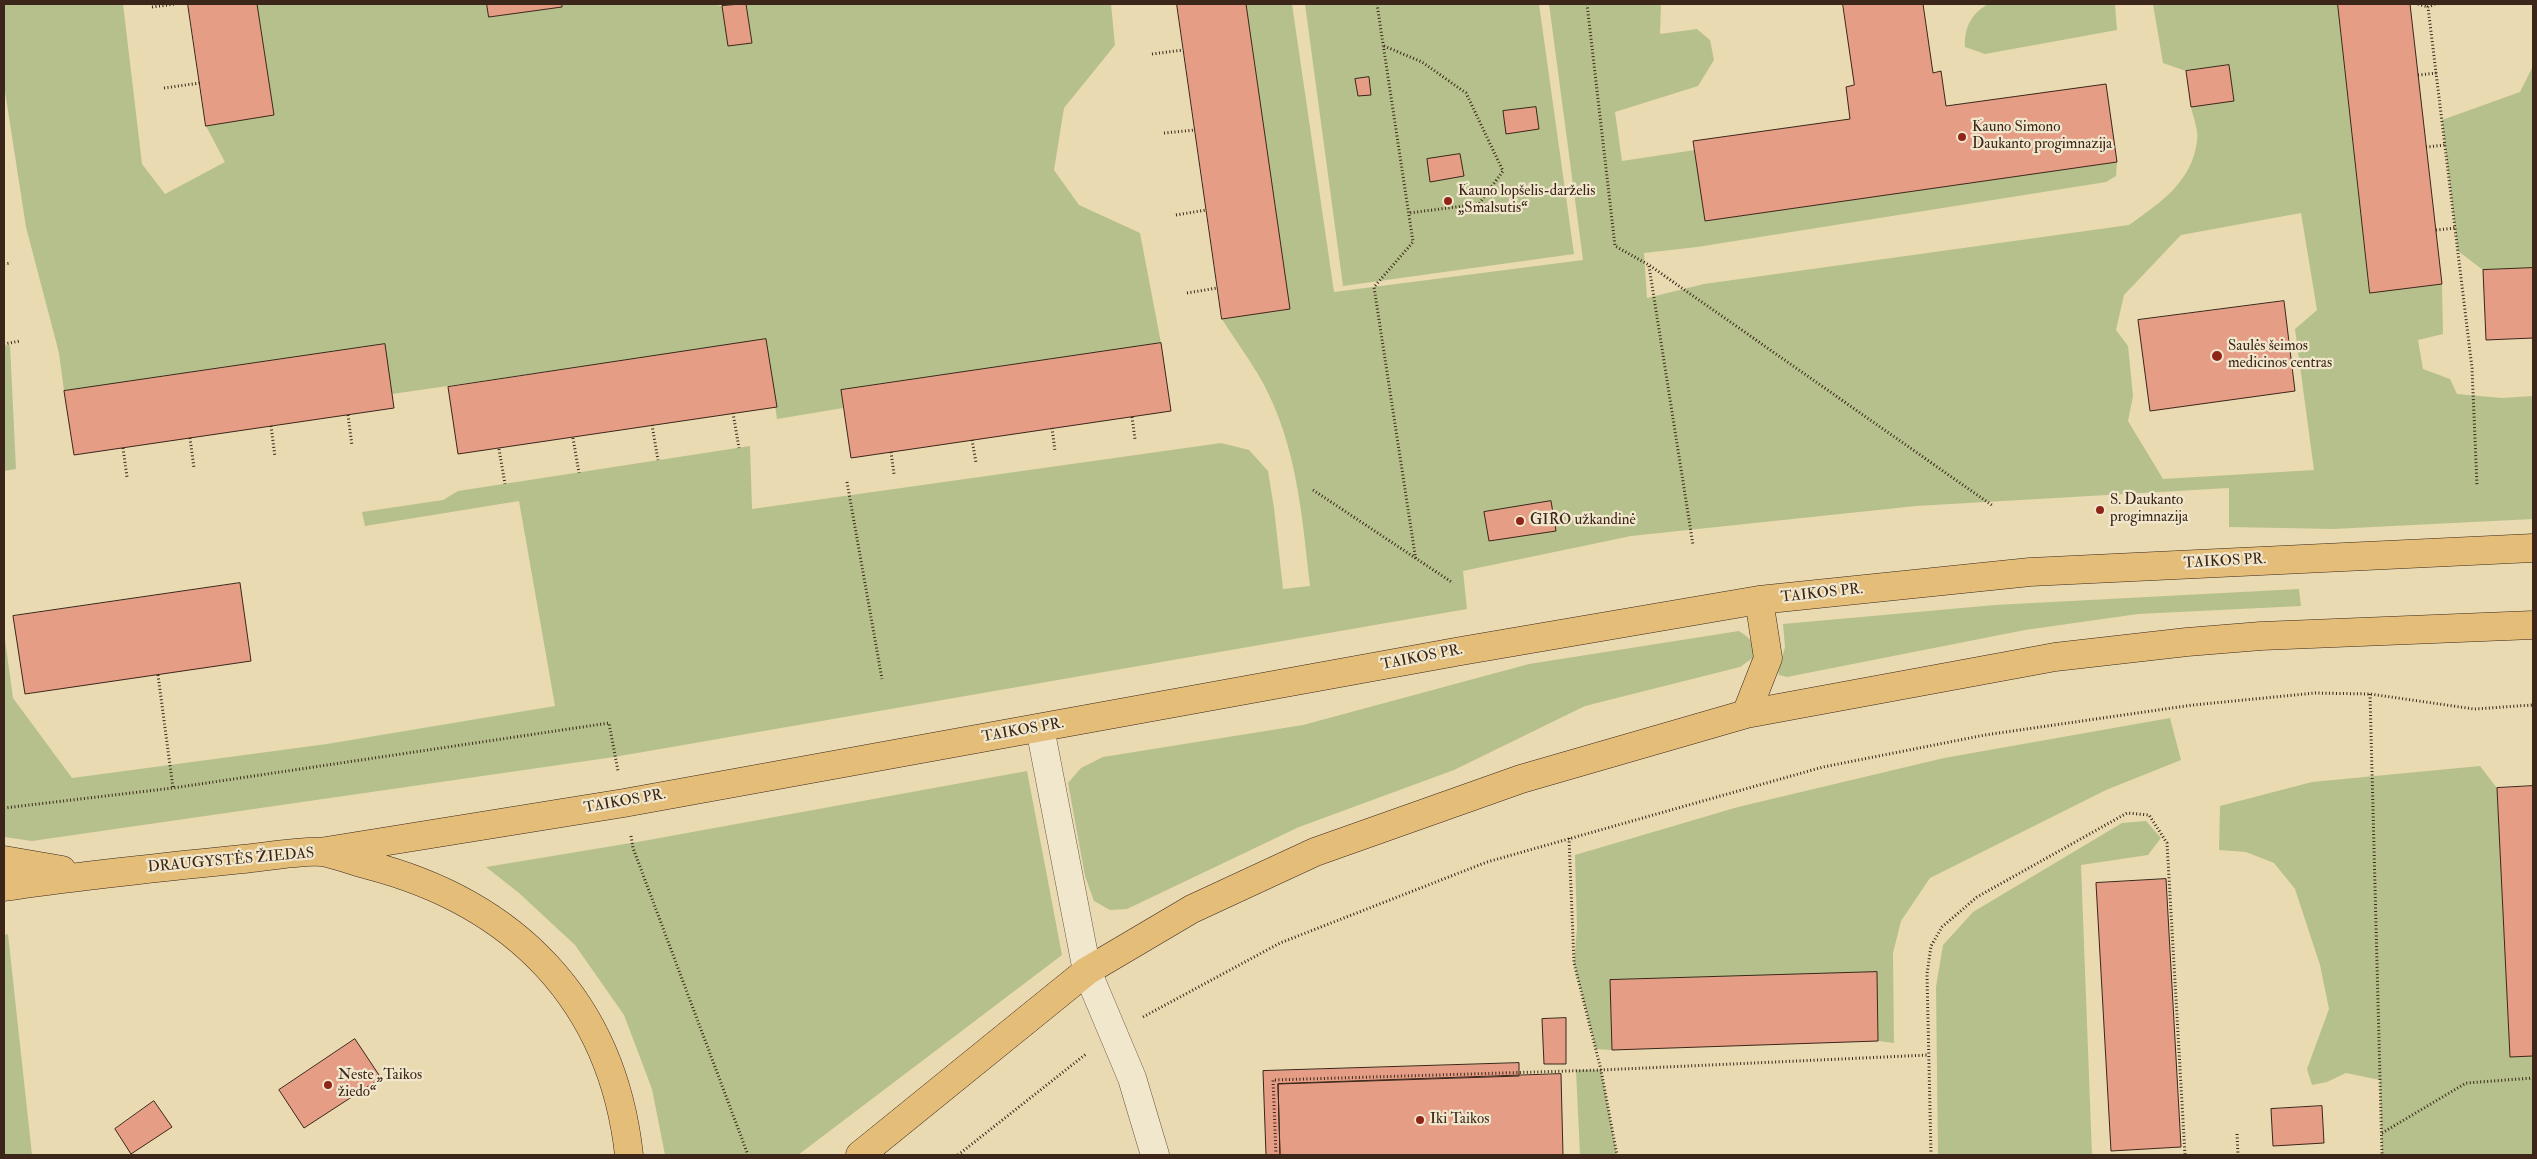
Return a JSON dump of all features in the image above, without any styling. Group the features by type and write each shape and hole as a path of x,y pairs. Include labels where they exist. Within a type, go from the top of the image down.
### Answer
{"main road":[{"name":"TAIKOS PR.","path":"320,852 624,803 1461,651 1758,600 2030,572 2533,548"},
{"path":"1746,714 1768,658 1758,600"},
{"path":"860,1155 1087,971 1192,909 1315,852 1521,779 1746,714 2055,657 2177,643 2261,636 2533,625"},
{"name":"DRAUGYSTĖS ŽIEDAS","path":"4,887 88,874 320,852 404,874 461,899 511,932 547,965 581,1009 606,1057 626,1122 629,1155"},
{"path":"4,860 88,874"}],"street":[{"path":"1040,728 1087,971 1132,1078 1155,1155"}],"path":[{"path":"152,7 175,4"},
{"path":"1377,4 1413,242 1374,287 1416,560"},
{"path":"1587,4 1615,246 1649,265 1993,506"},
{"path":"2418,4 2428,7 2436,4"},
{"path":"2428,7 2472,368 2477,486"},
{"path":"1383,46 1422,62 1466,93 1503,171 1479,204 1409,213"},
{"path":"1152,54 1183,50"},
{"path":"2418,75 2436,73"},
{"path":"164,88 200,82"},
{"path":"1164,133 1195,130"},
{"path":"2426,146 2445,144"},
{"path":"1176,215 1206,210"},
{"path":"2436,230 2455,228"},
{"path":"4,264 11,263"},
{"path":"1649,265 1692,545"},
{"path":"1188,293 1217,288"},
{"path":"4,344 20,341"},
{"path":"733,413 739,448"},
{"path":"348,415 352,446"},
{"path":"1132,417 1135,439"},
{"path":"652,425 658,460"},
{"path":"271,426 275,456"},
{"path":"1052,428 1055,451"},
{"path":"190,438 194,468"},
{"path":"573,438 579,473"},
{"path":"972,440 976,462"},
{"path":"123,448 127,477"},
{"path":"499,449 505,484"},
{"path":"890,452 894,474"},
{"path":"847,482 882,679"},
{"path":"1313,490 1453,584"},
{"path":"158,674 173,788"},
{"path":"958,1155 1112,1033 1280,943 1487,862 1569,838 1823,767 1985,735 2203,704 2315,693 2370,694 2474,709 2533,705"},
{"path":"2370,694 2382,1155"},
{"path":"4,808 173,788 609,723 633,848 748,1155"},
{"path":"1931,1155 1926,974 1931,946 1942,927 1977,897 2127,813 2149,815 2167,843 2185,1155"},
{"path":"1569,838 1574,963 1601,1070 1617,1155"},
{"path":"1276,1155 1273,1080 1601,1070 1928,1055"},
{"path":"2381,1133 2466,1083 2533,1078"},
{"path":"2237,1134 2238,1155"}],"green space":[{"path":"4,4 123,4 142,164 165,194 225,162 206,126 274,115 257,4 487,4 489,17 562,7 563,4 710,4 722,6 729,46 752,43 746,4 1111,4 1115,45 1064,108 1054,170 1079,205 1140,233 1161,343 841,390 843,408 777,419 766,340 392,394 384,344 64,391 59,353 26,227 4,85"},
{"path":"1246,4 1292,4 1334,292 1583,260 1549,4 1661,4 1660,34 1697,29 1710,40 1714,60 1698,86 1615,112 1622,161 1695,150 1705,221 2117,162 2116,176 2106,182 1697,247 1644,253 1647,298 1704,284 2129,225 2163,200 2189,168 2194,155 2197,137 2197,128 2191,107 2234,100 2229,65 2186,71 2163,63 2153,4 2338,4 2370,292 2442,284 2443,334 2418,340 2423,369 2450,379 2457,394 2502,398 2533,396 2533,519 2333,529 2229,527 2229,488 1916,506 1631,536 1463,571 1467,609 614,757 32,841 4,837 4,632 13,698 72,778 327,744 555,706 519,501 365,526 362,512 443,500 458,491 750,446 752,509 1221,443 1249,450 1268,471 1283,589 1310,586 1301,508 1284,431 1263,383 1222,319 1290,309","holes":["2301,213 2317,310 2295,329 2314,470 2163,479 2128,421 2133,396 2128,346 2116,330 2124,295 2181,235"]},
{"name":"Kauno lopšelis-darželis „Smalsutis“","path":"1305,4 1539,4 1574,254 1343,286"},
{"path":"1988,4 2115,4 2117,30 1985,54 1965,47 1965,40 1967,28 1973,17"},
{"path":"2533,66 2533,268 2483,270 2458,251 2442,120 2520,92"},
{"path":"10,345 16,469 4,471 4,346"},
{"path":"2299,589 2301,606 2138,614 2025,630 1787,677 1779,675 1778,670 1785,647 1783,624 1995,605"},
{"path":"1739,631 1747,636 1754,648 1754,657 1740,667 1585,706 1454,770 1299,827 1127,909 1110,910 1094,901 1085,876 1068,783 1081,768 1103,757 1303,725 1529,664"},
{"path":"2170,718 2181,760 2106,790 1930,878 1901,921 1893,953 1894,1043 1878,1041 1877,973 1610,980 1612,1050 1596,1049 1574,963 1577,928 1575,855 1738,807 1944,758"},
{"path":"2480,766 2497,788 2510,1057 2533,1056 2533,1155 2382,1155 2380,1080 2346,1073 2327,1082 2312,1085 2307,1069 2329,1009 2320,965 2295,889 2274,863 2246,852 2219,850 2220,806 2312,782"},
{"path":"1027,771 1062,955 798,1155 665,1155 652,1089 624,1015 575,945 519,893 486,867 643,841"},
{"path":"2146,821 2161,838 2148,855 2081,865 2092,1155 1938,1155 1936,987 1943,945 1973,912 2122,823"},
{"path":"8,934 32,1155 4,1155 4,935"},
{"path":"1576,1070 1601,1070 1617,1155 1580,1155"}],"building":[{"path":"188,4 257,4 274,115 206,126"},
{"path":"487,4 562,4 562,7 489,17"},
{"path":"746,4 752,43 728,46 722,6"},
{"path":"1177,4 1246,4 1290,309 1222,319"},
{"path":"1843,4 1923,4 1933,73 1941,71 1946,106 2106,84 2117,162 1705,221 1693,141 1850,119 1846,87 1854,85"},
{"path":"2338,4 2410,4 2442,284 2370,293"},
{"path":"2229,65 2234,101 2191,107 2186,71"},
{"path":"1369,77 1371,95 1358,96 1355,79"},
{"path":"1536,107 1539,129 1506,134 1503,111"},
{"path":"1460,154 1464,176 1430,182 1427,159"},
{"path":"2533,268 2533,338 2486,340 2483,270"},
{"name":"Saulės šeimos medicinos centras","path":"2284,301 2295,391 2150,411 2138,320"},
{"path":"766,339 777,407 458,454 448,387"},
{"path":"1161,343 1171,411 851,458 841,390"},
{"path":"385,344 394,408 74,455 64,391"},
{"name":"GIRO užkandinė","path":"1551,501 1556,531 1489,541 1484,512"},
{"path":"240,583 251,661 25,694 13,616"},
{"path":"2533,786 2533,1056 2510,1057 2497,788"},
{"path":"2166,879 2181,1147 2111,1151 2096,883"},
{"path":"1877,972 1878,1041 1612,1050 1610,980"},
{"path":"1566,1018 1566,1064 1544,1064 1542,1019"},
{"path":"355,1039 381,1078 304,1128 279,1090"},
{"path":"1519,1063 1519,1076 1278,1084 1280,1155 1266,1155 1263,1071"},
{"name":"Iki Taikos","path":"1561,1074 1563,1155 1280,1155 1278,1084"},
{"path":"154,1101 172,1127 131,1154 115,1129"},
{"path":"2322,1106 2324,1143 2273,1146 2271,1109"}],"place":[{"name":"Kauno Simono Daukanto progimnazija","path":"1962,137"},
{"name":"Kauno lopšelis-darželis „Smalsutis“","path":"1448,201"},
{"name":"Saulės šeimos medicinos centras","path":"2217,356"},
{"name":"S. Daukanto progimnazija","path":"2100,510"},
{"name":"GIRO užkandinė","path":"1520,521"},
{"name":"Neste „Taikos žiedo“","path":"328,1085"},
{"name":"Iki Taikos","path":"1420,1120"}]}
